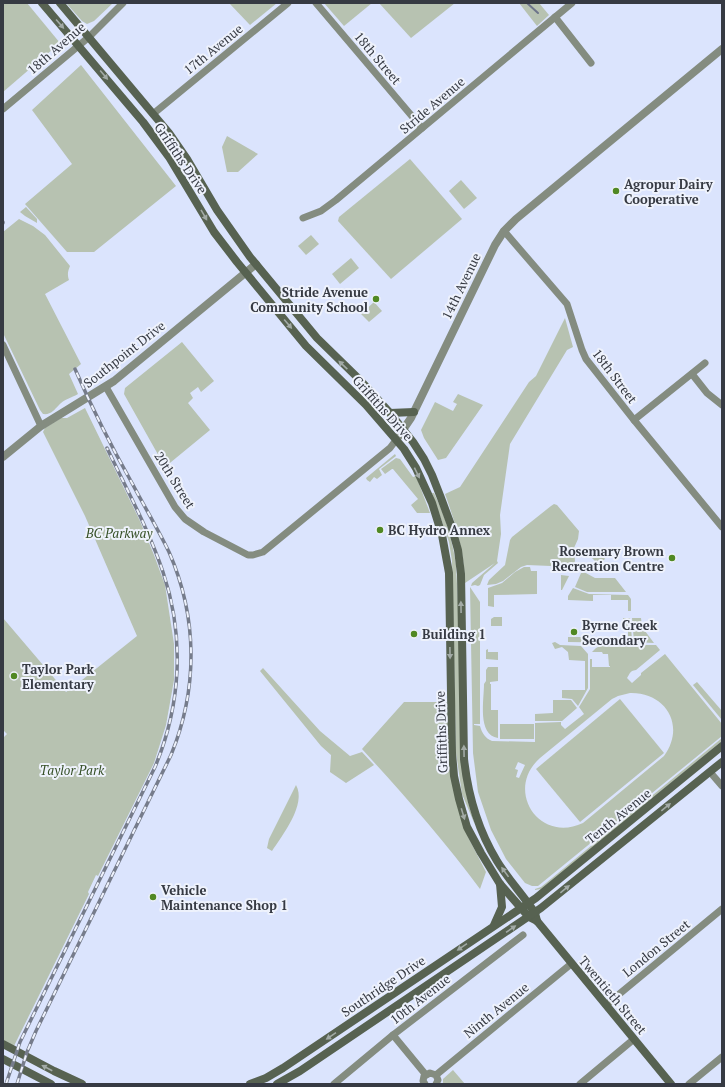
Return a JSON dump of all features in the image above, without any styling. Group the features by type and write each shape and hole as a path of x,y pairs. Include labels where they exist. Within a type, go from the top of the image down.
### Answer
{"main road":[{"name":"Griffiths Drive","path":"42,3 143,122 169,157 214,232 245,273 306,346 366,405 404,449 416,468 432,503 442,535 449,573 452,753 454,776 459,799 467,827 500,884 525,906"},
{"name":"Griffiths Drive","path":"60,3 169,133 187,159 217,210 256,264 317,338 390,413 424,459 432,475 451,525 458,550 461,574 464,759 472,804 482,831 497,860 525,906"},
{"path":"390,413 414,412"},
{"name":"Tenth Avenue","path":"525,906 722,746"},
{"name":"Tenth Avenue","path":"534,917 722,762"},
{"path":"494,925 502,907 500,884"},
{"name":"Twentieth Street","path":"525,906 670,1084"},
{"name":"Southridge Drive","path":"250,1084 266,1078 283,1068 494,925 525,906"},
{"name":"Southridge Drive","path":"278,1084 534,917"},
{"path":"3,1044 82,1084"},
{"path":"3,1059 51,1084"}],"street":[{"name":"18th Avenue","path":"3,109 79,46 123,3"},
{"name":"17th Avenue","path":"153,114 288,3"},
{"name":"18th Street","path":"316,3 422,128"},
{"name":"Stride Avenue","path":"303,218 322,211 572,3"},
{"path":"555,17 591,63"},
{"name":"14th Avenue","path":"253,555 263,552 390,448 404,430 486,263 504,231 516,219 722,49"},
{"name":"18th Street","path":"504,231 567,304 583,354 634,420 722,528"},
{"name":"Southpoint Drive","path":"3,458 41,426 106,386 256,264"},
{"path":"3,345 41,426"},
{"path":"634,420 705,363"},
{"path":"692,374 707,393 722,405"},
{"name":"20th Street","path":"106,386 169,496 185,519 204,532 243,554 253,555"},
{"path":"710,772 722,786"},
{"name":"London Street","path":"606,1005 722,909"},
{"name":"10th Avenue","path":"334,1084 393,1035 523,935"},
{"name":"Ninth Avenue","path":"436,1075 571,964"},
{"path":"393,1035 426,1075"},
{"path":"580,1084 634,1040"},
{"path":"689,1084 722,1057"},
{"path":"424,1084 423,1078 432,1073 436,1075 438,1080 436,1084"}],"green space":[{"path":"3,3 27,3 60,43 3,92"},
{"path":"66,3 113,3 94,21 87,24 82,21"},
{"path":"229,3 277,3 250,25"},
{"path":"324,3 372,3 344,26"},
{"path":"379,3 455,3 411,38"},
{"path":"519,3 539,3 549,15 537,26"},
{"path":"81,65 176,186 94,252 67,252 25,204 72,164 32,110"},
{"path":"227,136 258,154 238,172 227,172 222,147"},
{"path":"410,159 462,219 391,279 338,221 339,217"},
{"path":"461,180 477,198 464,209 449,191"},
{"path":"26,207 37,219 37,223 20,212"},
{"path":"19,219 33,226 45,235 70,266 68,273 69,280 45,294 81,364 69,374 78,394 61,403 48,414 43,414 40,410 3,333 3,232"},
{"path":"311,235 319,244 306,255 298,246"},
{"path":"351,258 359,268 340,284 332,274"},
{"path":"374,302 382,311 369,322 361,314"},
{"path":"565,318 573,347 567,350 510,444 500,515 501,534 497,561 498,563 484,575 480,585 471,586 472,583 495,563 465,583 459,538 445,494 460,487 529,382 536,376"},
{"path":"182,342 214,381 201,392 198,387 190,393 193,398 188,403 210,430 165,467 124,394 125,388"},
{"path":"458,394 483,405 446,458 438,460 424,438 421,430 435,402 453,411 457,404 453,402"},
{"name":"Taylor Park","path":"85,408 140,521 165,585 174,644 174,680 166,725 154,763 98,876 96,875 88,892 89,894 14,1046 3,1040 3,738 7,734 3,730 3,618 66,692 137,636 85,516 43,432 45,428 61,418 67,418"},
{"path":"395,454 396,456 379,469 382,475 377,479 374,477 370,482 367,480 366,478"},
{"path":"396,458 400,459 413,477 416,476 430,513 417,513 411,505 418,499 393,469 385,474 381,469"},
{"path":"432,493 434,493 438,501 445,519 456,564 468,802 475,825 462,794 456,753 452,561 449,542"},
{"path":"554,504 557,505 579,531 578,539 574,548 575,561 572,569 570,570 569,567 560,566 560,570 552,570 551,566 527,565 521,567 503,581 496,584 487,585 489,580 505,565 510,540 512,537"},
{"path":"600,551 605,559 600,564 592,558"},
{"path":"524,567 530,567 531,571 537,571 537,594 494,595 494,607 488,606 488,588 502,583 515,572"},
{"path":"584,572 595,578 615,578 626,592 587,592 575,587 581,573"},
{"path":"561,575 569,576 562,590 561,590"},
{"path":"470,587 480,602 480,724 474,725 480,726 484,735 490,740 535,742 535,723 561,722 561,725 565,729 584,714 579,707 590,689 590,659 592,659 592,667 610,667 608,654 603,654 602,652 592,652 602,645 656,645 660,650 636,670 631,672 627,678 632,683 641,675 641,673 665,654 722,724 722,736 538,886 532,886 525,883 506,859 491,830 478,792 473,753","holes":["630,693 643,694 654,698 669,713 673,733 670,745 664,756 583,823 567,828 553,826 541,820 532,810 526,798 525,785 530,771 540,758 612,699","518,762 525,765 519,778 516,777 518,770 515,769"]},
{"path":"573,588 589,594 628,595 631,599 631,611 628,611 628,600 611,600 611,595 593,595 593,601 568,600 568,596"},
{"path":"494,617 502,617 502,626 491,626 491,619"},
{"path":"623,618 630,618 632,639 630,643 568,642 568,637 593,637 594,642 610,642 611,637 628,637 628,627 623,626"},
{"path":"632,618 641,618 642,627 654,643 634,642"},
{"path":"555,642 560,645 581,646 588,654 588,688 578,706 572,699 562,698 562,690 585,690 585,661 569,660 568,652 562,647 555,649 552,643"},
{"path":"488,649 488,652 498,652 498,660 486,659 486,650"},
{"path":"488,667 498,667 498,681 490,682 490,684 491,710 498,710 498,738 491,735 487,731 484,724 484,684 486,681 486,670"},
{"path":"263,668 320,731 350,756 362,752 374,765 346,783 330,772 331,755 321,746 260,671"},
{"path":"697,682 722,711 722,720 693,685"},
{"path":"620,699 664,753 580,822 536,769"},
{"path":"553,700 571,700 577,708 562,721 535,721 535,714 553,713"},
{"path":"404,702 447,702 449,758 468,837 486,872 480,889 423,818 362,749"},
{"path":"500,724 534,724 534,739 500,739"},
{"path":"722,738 722,741 549,883 541,889 535,890 546,883"},
{"path":"296,785 299,793 296,810 287,829 272,851 267,848 269,839"},
{"path":"453,1070 465,1084 443,1084 443,1079"}],"waterway":[{"path":"527,3 538,13"}],"railway":[{"path":"17,1084 27,1052 36,1031 171,755 180,730 190,679 191,654 189,628 179,577 165,543 109,441 75,369"},
{"path":"6,1084 20,1042 155,767 164,743 175,695 177,646 175,621 170,596 163,572 151,541 107,448"}],"place":[{"name":"Agropur Dairy Cooperative","path":"616,191"},
{"name":"Stride Avenue Community School","path":"376,299"},
{"name":"BC Hydro Annex","path":"380,530"},
{"name":"Rosemary Brown Recreation Centre","path":"672,558"},
{"name":"Byrne Creek Secondary","path":"574,632"},
{"name":"Building 1","path":"414,634"},
{"name":"Taylor Park Elementary","path":"14,676"},
{"name":"Vehicle Maintenance Shop 1","path":"153,897"}],"park label":[{"name":"BC Parkway","path":"119,533"}]}
